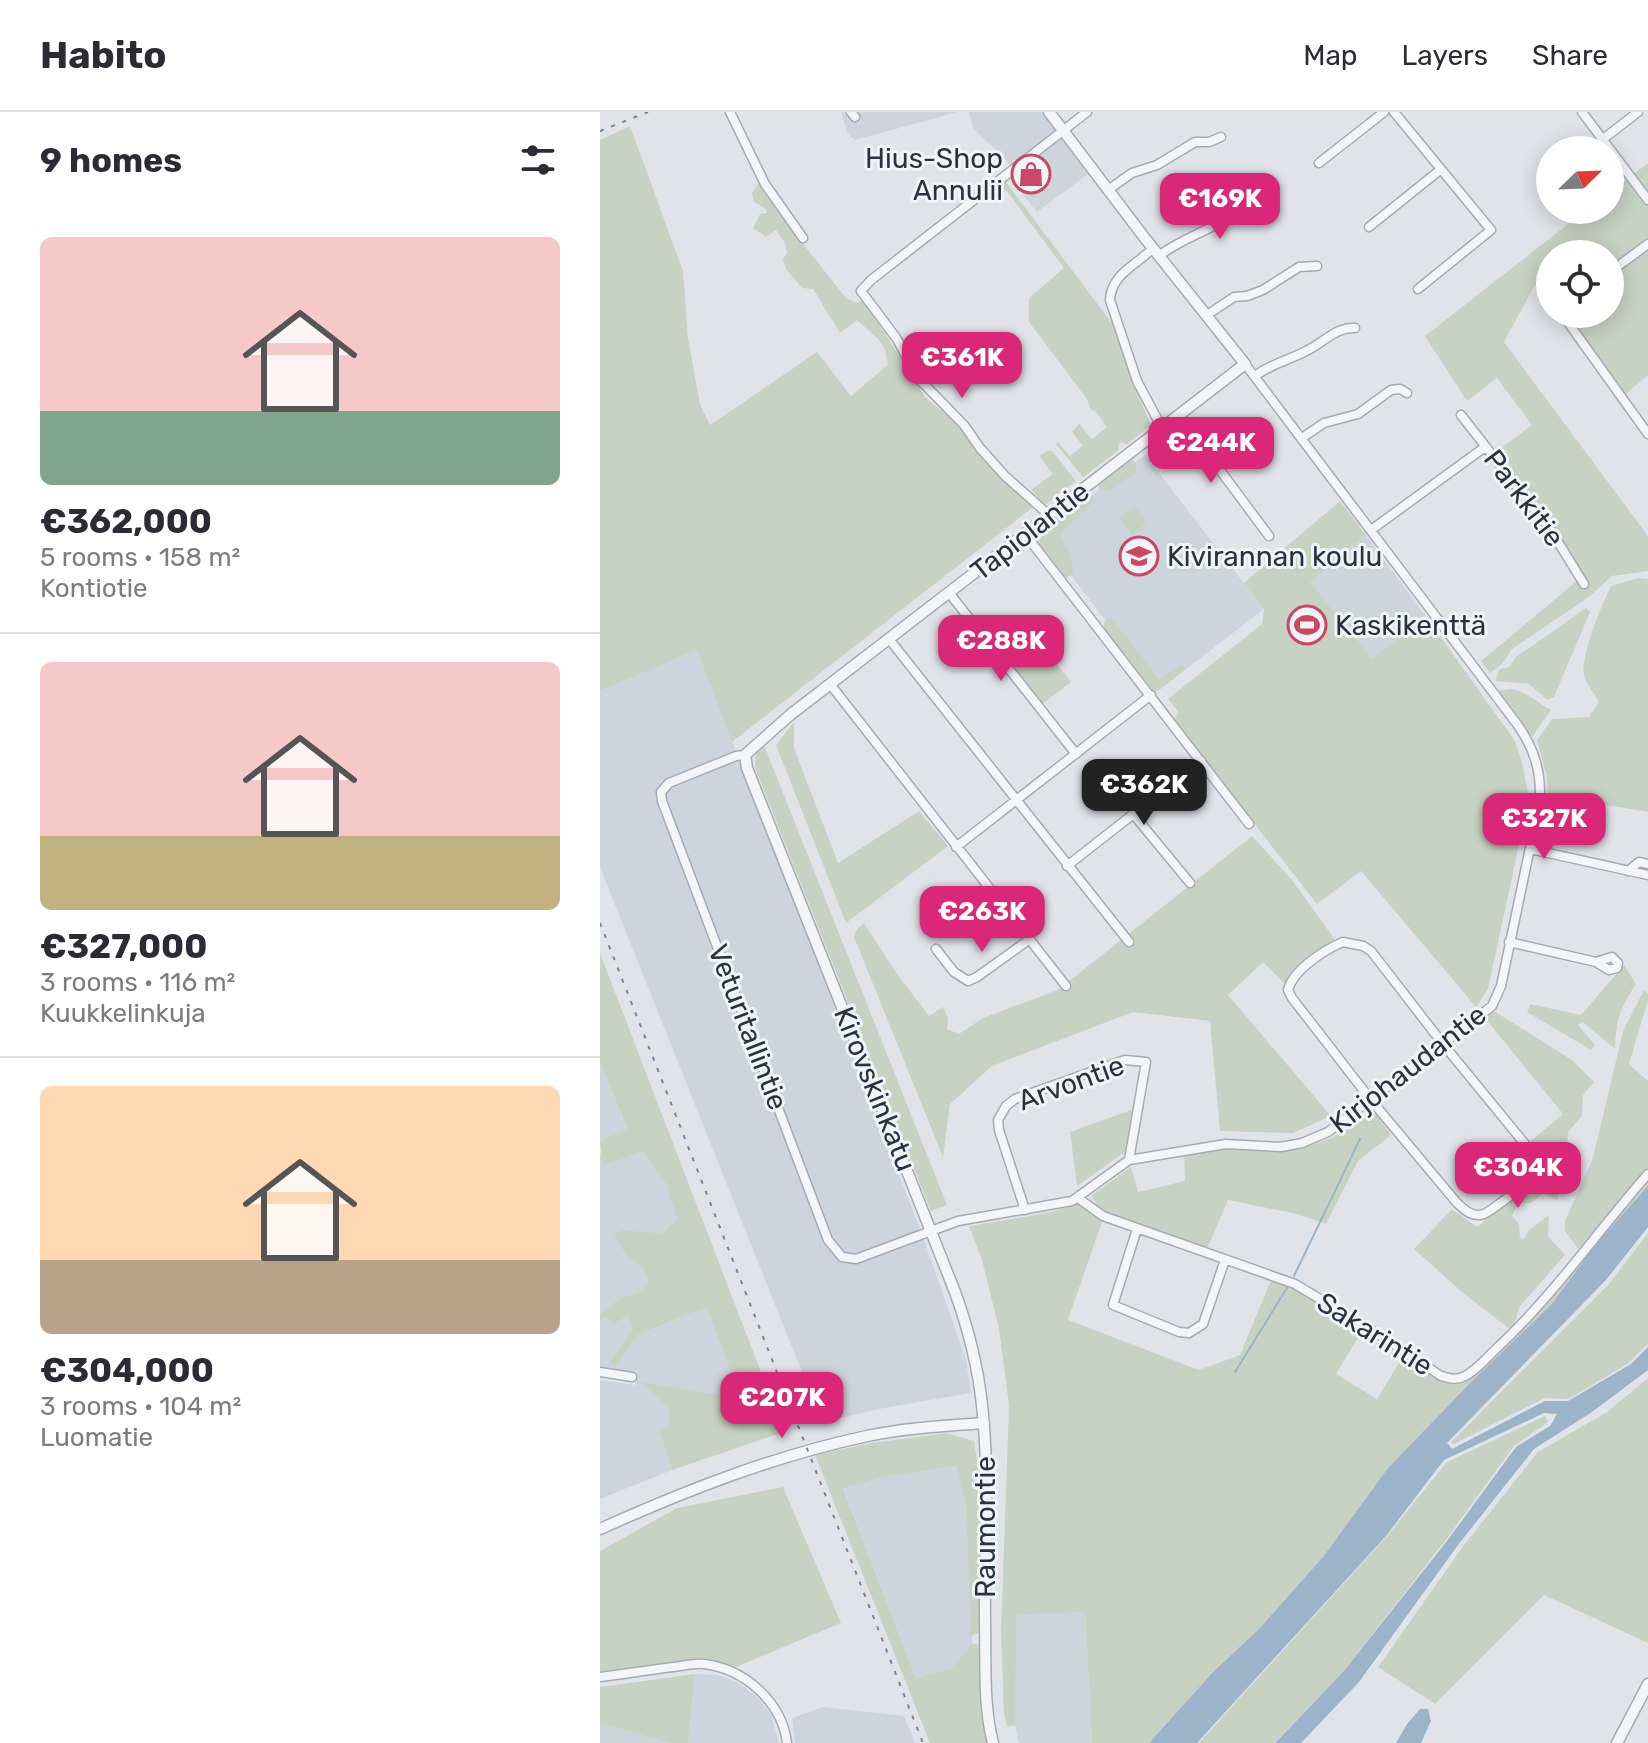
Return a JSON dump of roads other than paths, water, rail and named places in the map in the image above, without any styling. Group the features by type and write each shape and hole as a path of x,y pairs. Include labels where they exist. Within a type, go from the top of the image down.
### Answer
{"street":[{"path":"730,112 765,184 803,238"},
{"path":"1049,112 1245,364"},
{"path":"1049,515 1005,476 964,425 917,377 897,339 862,296 861,289 1087,112"},
{"path":"1319,163 1384,112"},
{"path":"1394,112 1491,230 1418,289"},
{"path":"1582,112 1600,136"},
{"path":"1606,136 1638,112"},
{"path":"1108,190 1132,173 1157,165 1195,142 1209,142 1221,137"},
{"path":"1624,168 1648,200"},
{"path":"1369,227 1440,170"},
{"path":"1162,428 1137,381 1110,300 1110,287 1116,279 1156,251 1220,223 1248,206 1270,201"},
{"path":"1624,262 1648,244"},
{"path":"1207,315 1234,297 1263,290 1299,267 1317,266"},
{"path":"1255,376 1278,362 1309,350 1339,330 1355,328"},
{"path":"1572,328 1648,434"},
{"name":"Tapiolantie","path":"746,758 749,749 830,684 1245,364"},
{"name":"Kirjohaudantie","path":"931,1229 973,1218 1060,1205 1078,1198 1129,1160 1226,1144 1281,1147 1302,1143 1328,1132 1492,1006 1501,986 1540,800 1539,768 1522,732 1245,364"},
{"path":"1302,438 1324,423 1358,414 1391,390 1400,389 1407,393"},
{"path":"1179,415 1269,536"},
{"name":"Parkkitie","path":"1461,415 1559,542 1584,584"},
{"path":"1371,530 1485,447"},
{"path":"1025,534 1249,824"},
{"path":"950,594 1076,754"},
{"path":"889,639 1129,942"},
{"path":"830,684 1066,986"},
{"path":"956,847 1151,695"},
{"name":"Veturitallintie","path":"746,758 736,756 669,783 661,792 662,801 828,1240 842,1257 856,1259 931,1229"},
{"name":"Kirovskinkatu","path":"746,758 931,1229 964,1321 978,1375 984,1423"},
{"path":"1067,866 1201,761"},
{"path":"1134,815 1190,883"},
{"path":"1530,849 1648,875"},
{"path":"1628,871 1639,862 1648,864"},
{"path":"936,949 954,972 968,981 1030,939"},
{"path":"1343,942 1363,946 1371,951 1443,1044 1529,1149 1532,1168 1522,1187 1478,1216 1457,1203 1371,1100 1288,990 1294,976 1334,946 1343,942"},
{"path":"1509,942 1596,962"},
{"name":"Arvontie","path":"1025,1210 999,1130 1001,1113 1015,1099 1125,1060 1146,1062 1129,1160"},
{"name":"Sakarintie","path":"1078,1198 1103,1216 1295,1284 1441,1376 1458,1379 1477,1367 1553,1293 1600,1228 1648,1174"},
{"path":"1137,1229 1113,1305 1179,1332 1189,1333 1203,1324 1225,1260"},
{"path":"600,1372 632,1377"},
{"name":"Raumontie","path":"600,1529 711,1481 809,1449 922,1427 984,1423 985,1639 993,1743"},
{"path":"600,1677 702,1664 723,1668 746,1679 766,1696 779,1715 787,1743"},
{"path":"1617,1743 1648,1684"}],"water":[{"path":"1648,1186 1648,1227 1606,1280 1447,1443 1452,1449 1545,1401 1568,1401 1631,1364 1648,1347 1648,1370 1592,1412 1534,1449 1458,1545 1359,1682 1301,1743 1275,1743 1343,1672 1447,1541 1516,1447 1550,1426 1557,1414 1544,1413 1444,1460 1386,1536 1197,1743 1149,1743 1213,1672 1258,1630 1323,1557 1388,1468 1551,1305 1596,1244"},
{"path":"1420,1709 1428,1709 1431,1721 1421,1743 1396,1743 1407,1724"}],"waterway":[{"path":"1294,1276 1360,1139"},
{"path":"1235,1372 1287,1288"}],"railway":[{"path":"600,131 648,112"},
{"path":"600,923 923,1743"}],"place":[{"name":"Hius-Shop Annulii","path":"1031,174"},
{"name":"Kivirannan koulu","path":"1139,556"},
{"name":"Kaskikenttä","path":"1307,625"}]}
